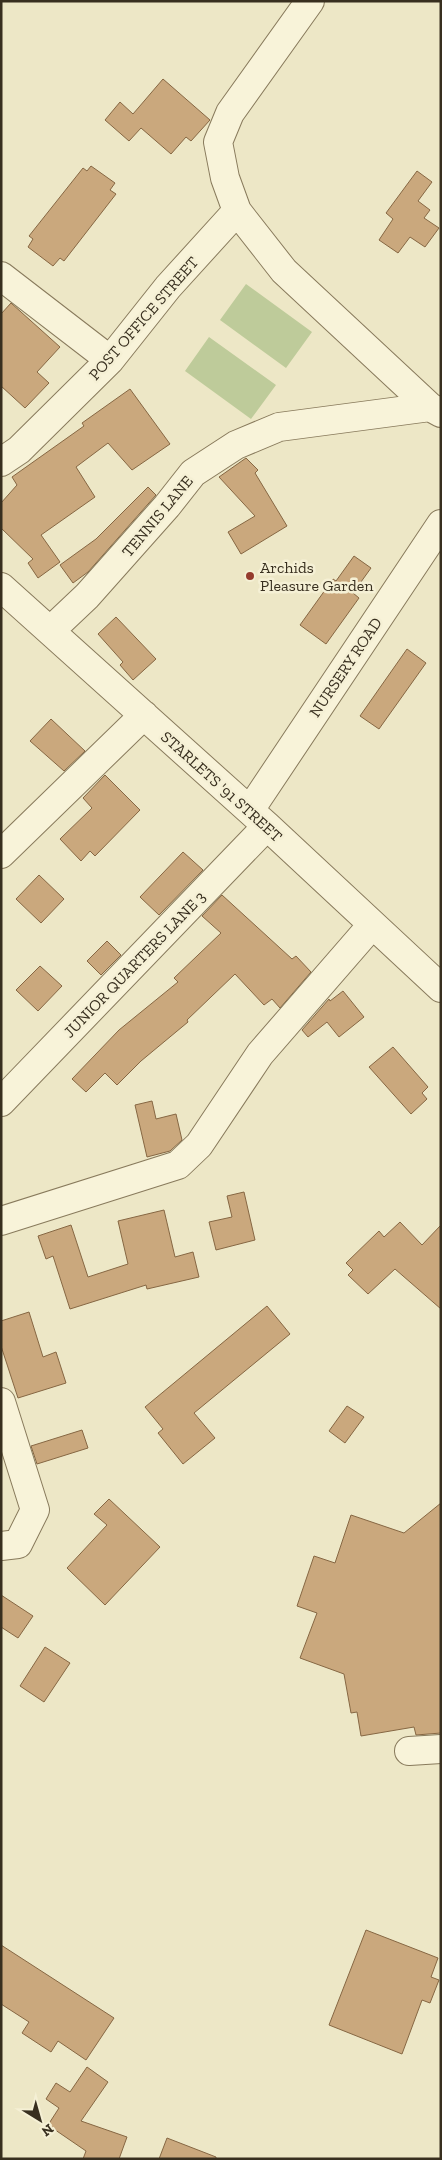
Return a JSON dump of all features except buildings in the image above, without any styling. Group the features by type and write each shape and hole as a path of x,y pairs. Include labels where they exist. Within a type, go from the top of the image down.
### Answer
{"street":[{"path":"310,1 230,114 218,142 225,178 237,211 284,271 435,410"},
{"name":"POST OFFICE STREET","path":"1,462 19,450 110,360 168,287 237,211"},
{"path":"1,276 110,360"},
{"name":"TENNIS LANE","path":"50,631 93,590 194,473 236,444 279,427 435,410"},
{"name":"NURSERY ROAD","path":"258,818 441,524"},
{"name":"STARLETS '91 STREET","path":"3,591 258,818 441,988"},
{"path":"1,854 144,715"},
{"name":"JUNIOR QUARTERS LANE 3","path":"1,1102 258,818"},
{"path":"1,1221 178,1164 199,1144 260,1054 372,925"},
{"path":"1,1402 36,1510 18,1544 1,1546"},
{"path":"409,1750 441,1749"}],"green space":[{"path":"246,284 312,332 286,368 220,320"},
{"path":"209,337 276,385 251,419 185,371"}],"place":[{"name":"Archids Pleasure Garden","path":"250,576"}]}
